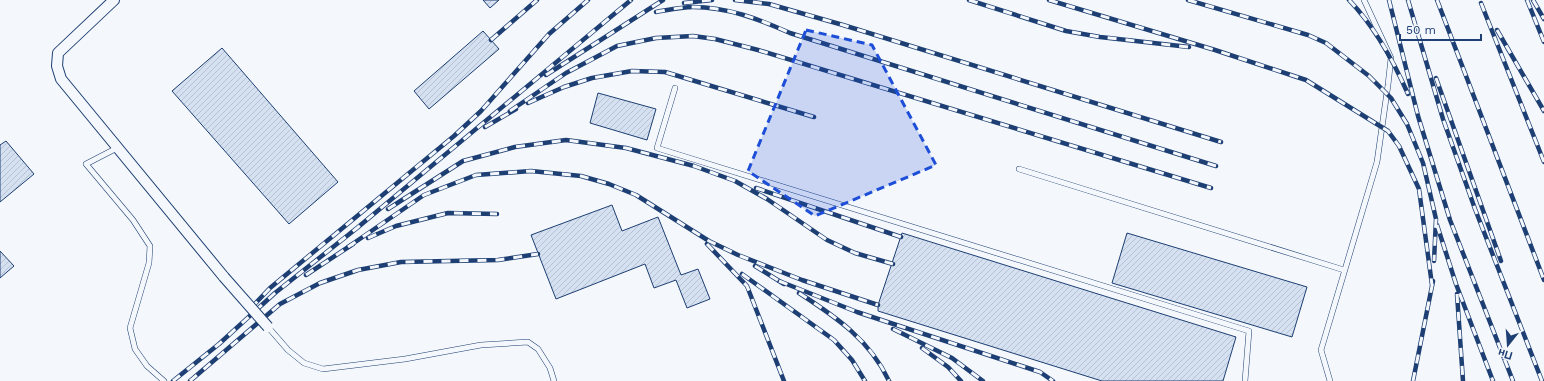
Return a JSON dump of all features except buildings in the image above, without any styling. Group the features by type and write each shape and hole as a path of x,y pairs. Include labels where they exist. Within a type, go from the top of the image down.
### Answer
{"street":[{"path":"114,0 58,53 57,66 61,79 224,278 268,327"}],"lane":[{"path":"1330,381 1321,350 1377,162 1391,58 1364,0"},
{"path":"675,88 657,148 1249,331 1245,381"},
{"path":"118,147 86,164 133,220 150,246 149,263 130,328 135,349 147,366 164,381"},
{"path":"1019,169 1344,270"},
{"path":"268,327 288,350 304,363 323,369 405,359 481,345 528,342 538,349 550,368 554,381"}],"highlighted area":[{"path":"806,30 872,45 936,165 815,216 748,171"}],"railway":[{"path":"491,40 537,0"},
{"path":"251,308 270,288 454,136 481,111 549,34 588,0"},
{"path":"173,381 219,344 275,293 357,228 631,0"},
{"path":"546,75 663,0"},
{"path":"684,3 712,0"},
{"path":"735,0 769,4 843,25 1221,142"},
{"path":"969,0 1066,31 1100,37 1189,47"},
{"path":"1049,0 1215,50 1306,80 1388,131 1399,146 1419,189 1432,285"},
{"path":"1188,0 1308,35 1326,43 1369,76 1391,98 1407,124 1423,163 1436,219 1434,261"},
{"path":"1349,0 1367,21 1383,44 1408,94"},
{"path":"1389,0 1418,116 1450,220 1513,381"},
{"path":"1408,0 1443,119 1475,209 1542,381"},
{"path":"1437,0 1544,280"},
{"path":"1527,0 1544,42"},
{"path":"1533,0 1544,19"},
{"path":"1481,3 1544,162"},
{"path":"656,12 693,7 718,9 743,15 790,33 1216,166"},
{"path":"1497,30 1544,111"},
{"path":"510,111 566,73 617,46 656,38 693,36 715,39 758,50 1211,188"},
{"path":"528,103 564,87 592,78 632,71 665,72 814,117"},
{"path":"1436,78 1501,261"},
{"path":"485,127 516,109"},
{"path":"388,209 463,161 515,147 566,140 626,148 694,166 735,181 767,199 827,240 855,253 893,264"},
{"path":"348,247 424,195 476,175 531,171 581,176 609,184 636,195 709,241 738,255 802,280 878,305"},
{"path":"756,188 901,237"},
{"path":"368,238 396,226 448,213 497,214"},
{"path":"1437,225 1456,284 1493,381"},
{"path":"306,275 353,244"},
{"path":"707,244 747,286 784,381"},
{"path":"190,381 280,304 320,283 358,270 401,262 498,260 538,254"},
{"path":"755,266 784,284"},
{"path":"742,274 834,340 852,360 865,381"},
{"path":"779,281 857,312 1040,372 1053,381"},
{"path":"1413,381 1433,281"},
{"path":"799,293 826,311 862,341 881,366 889,381"},
{"path":"1457,294 1463,381"},
{"path":"893,329 952,358 983,381"},
{"path":"922,348 948,367 961,381"}]}
